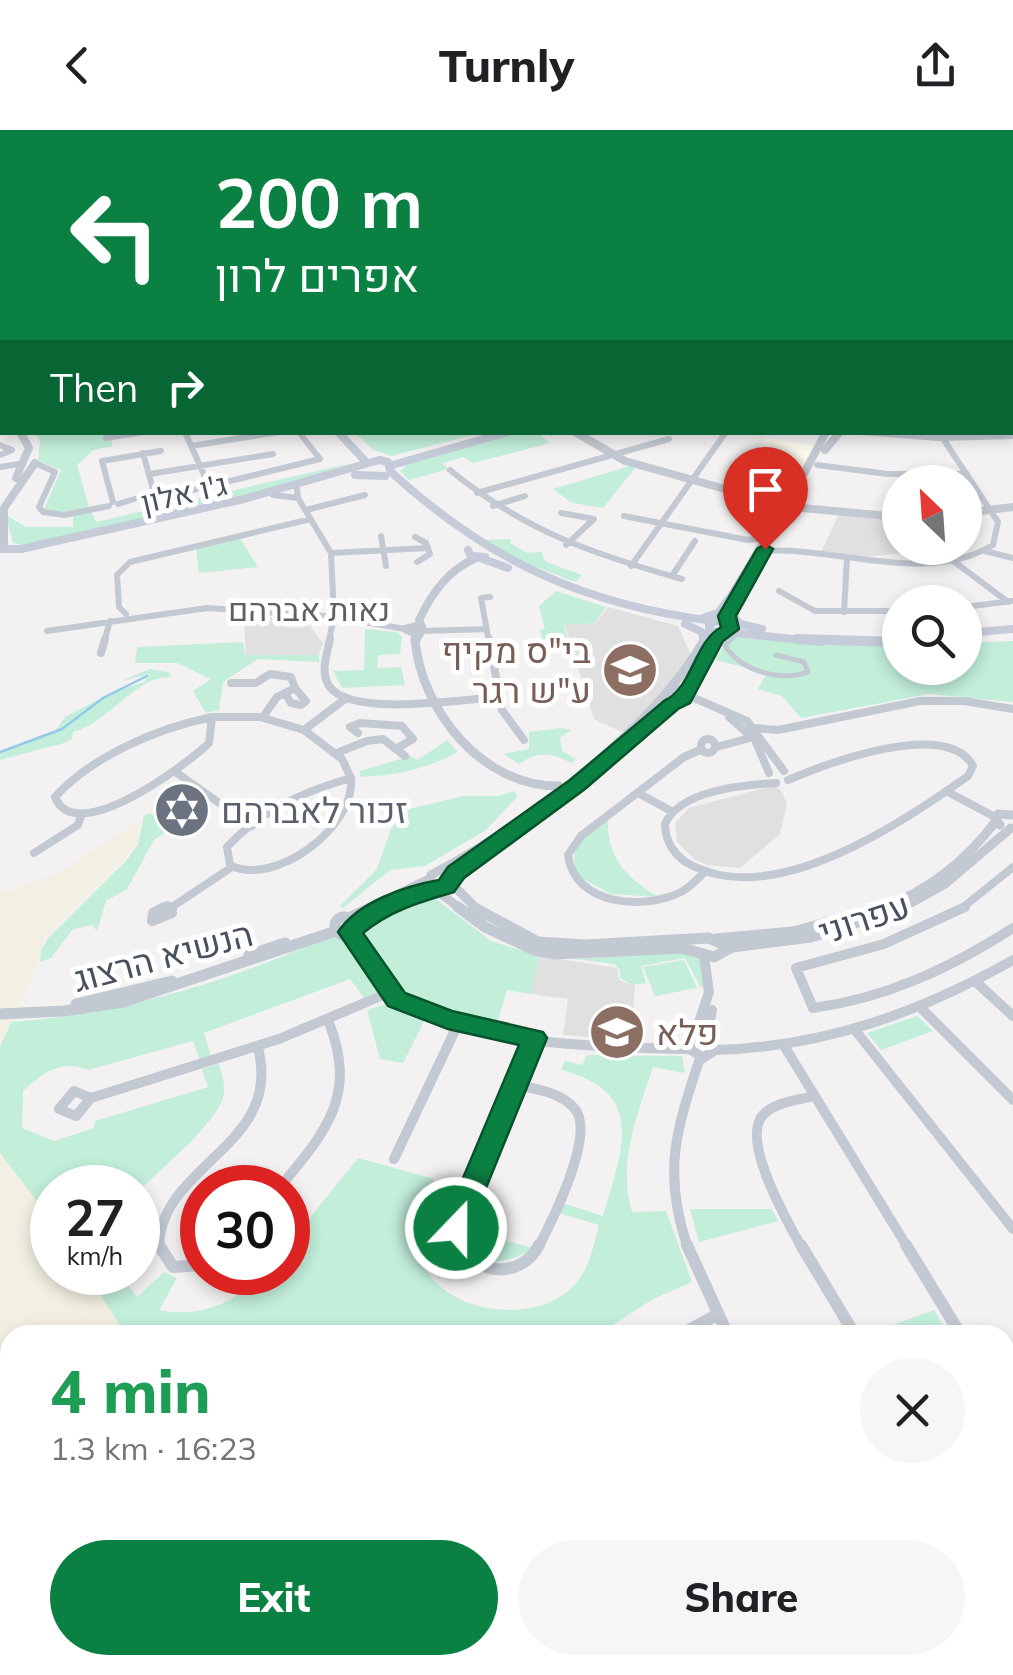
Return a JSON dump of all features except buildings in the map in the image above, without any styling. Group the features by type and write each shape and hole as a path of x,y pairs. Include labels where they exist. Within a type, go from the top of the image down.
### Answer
{"main road":[{"path":"341,435 370,467"},
{"path":"351,435 414,493 487,549 578,588 721,628 882,638"},
{"path":"299,491 484,435"},
{"path":"364,449 382,457 409,457 496,435"},
{"path":"346,472 360,462 353,448"},
{"path":"409,457 395,469 414,493"},
{"path":"370,467 385,466 473,555 601,602 696,627 705,636 706,648 718,640 721,628"},
{"path":"370,467 385,466"},
{"name":"ג'ו אלון","path":"3,551 370,467"},
{"name":"ג'ו אלון","path":"3,551 299,491 370,467"},
{"path":"473,555 487,549"},
{"path":"684,617 712,616 729,606 734,621 744,626 806,634"},
{"path":"666,618 756,636 882,639"},
{"path":"982,636 1012,635"}],"street":[{"path":"67,130 84,130"},
{"path":"0,504 29,448 25,435"},
{"path":"3,551 4,508 33,465 34,444 26,435"},
{"path":"106,438 125,435"},
{"path":"186,435 209,486"},
{"path":"191,446 260,435"},
{"path":"193,490 320,459 301,435"},
{"path":"580,435 610,455 692,480 824,509 882,514"},
{"path":"631,566 724,435"},
{"path":"832,435 798,503 762,549 729,606 721,628 657,708 628,736 565,784 530,800 487,842 434,882 351,925 388,993 416,1010 534,1038 618,1049 782,1044 854,1030 921,1008 1013,960"},
{"path":"769,538 782,500 798,485 832,435"},
{"path":"910,435 1011,436"},
{"path":"942,437 961,465"},
{"path":"477,493 668,438"},
{"path":"0,445 12,450 0,455"},
{"path":"113,504 102,462 161,451"},
{"path":"0,467 47,466 55,474 39,508 42,512 64,515 152,494 155,488 143,454"},
{"path":"150,474 273,454"},
{"path":"817,465 882,472"},
{"path":"450,470 493,506 566,545 682,579"},
{"path":"299,491 332,553 333,603 325,677 332,690 346,699 377,705 500,697"},
{"path":"306,510 365,495"},
{"path":"493,506 525,496"},
{"path":"982,496 1000,530 985,551"},
{"path":"625,515 636,503"},
{"path":"982,511 1013,508"},
{"path":"560,513 594,520 566,545"},
{"path":"625,515 748,540 769,538 785,547"},
{"path":"126,614 119,607 116,575 130,562 311,519"},
{"path":"382,536 386,566"},
{"path":"415,537 430,554 417,562"},
{"path":"748,540 762,549 785,547 882,561"},
{"path":"672,576 695,542"},
{"path":"332,553 428,548"},
{"path":"982,552 1013,558"},
{"path":"473,555 436,589 414,630 409,668 427,703 456,742 530,800"},
{"path":"844,612 847,558"},
{"path":"959,565 1011,601"},
{"path":"778,592 812,610 882,611"},
{"path":"490,597 481,598 502,710 524,740"},
{"path":"982,605 1011,601"},
{"path":"47,631 110,621 126,614 216,608 414,630 487,630"},
{"path":"101,653 110,621"},
{"path":"721,628 725,646 740,663 788,677 808,672 804,662 776,655"},
{"path":"434,882 450,881 578,784 682,697 706,648"},
{"path":"231,683 256,682 270,674 288,675 306,700 301,705 291,702 285,693"},
{"path":"263,717 277,697 295,688"},
{"path":"667,692 722,713 754,732 764,740 786,774"},
{"path":"304,730 346,699"},
{"path":"706,871 687,893 658,902 609,898 575,880 568,859 573,843 684,757 702,749 700,744 706,741 717,746 754,732 931,700 1013,709"},
{"path":"427,703 494,765 532,786 565,784"},
{"path":"34,853 72,828 81,816 107,808 174,770 209,743 212,717"},
{"path":"81,816 58,807 55,797 66,785 159,733 212,717 263,717 304,730 339,752 352,772 352,778 350,805 322,837 264,871 232,867 227,861 227,848 252,826 307,790 352,778"},
{"path":"358,733 350,727 360,723 406,728 413,739 399,747"},
{"path":"371,738 374,725"},
{"path":"764,740 781,730"},
{"path":"754,732 768,774 776,782"},
{"path":"339,752 371,738 387,738 404,756"},
{"path":"748,786 768,774 811,771 937,743 962,751 973,766 968,776 884,835 830,859 766,873 706,871 682,860 668,843 665,826 673,812 701,798 776,782 786,774"},
{"path":"174,770 252,826"},
{"path":"450,881 465,901 490,919 538,942 708,952 811,938 887,916 946,884 1012,828 1002,816 946,791"},
{"path":"638,792 673,812"},
{"path":"434,882 485,927 534,950 556,954 682,948 708,952 722,945 716,939 800,931 880,909 920,890 946,872 1013,803"},
{"path":"172,907 232,867"},
{"name":"עפרוני","path":"1013,867 965,908 915,934 846,958 796,968 813,1008 845,1004 888,992 948,966 1013,928"},
{"name":"הנשיא הרצוג","path":"0,1011 64,1012 123,1002 334,928 340,918 351,925"},
{"path":"696,1049 710,1057 708,952"},
{"path":"708,952 708,997 678,1120 672,1178 690,1252 723,1325"},
{"path":"976,982 1013,1016"},
{"path":"91,1098 329,1023 388,993"},
{"path":"921,1008 1013,1100"},
{"path":"394,1160 459,1022"},
{"path":"296,1165 335,1113 342,1086 342,1058 329,1023"},
{"path":"854,1030 1013,1229"},
{"path":"516,1085 564,1099 577,1110 583,1130 542,1246 526,1264 504,1271 470,1259 456,1235 459,1218 534,1038"},
{"path":"782,1044 954,1325"},
{"path":"208,1165 254,1114 263,1080 258,1048"},
{"path":"814,1096 772,1110 759,1120 756,1132 777,1200 849,1325"},
{"path":"180,1196 164,1214 156,1234 158,1250 174,1266 180,1266"},
{"path":"698,1325 718,1314"}],"shaded area":[{"path":"766,438 813,446 795,480 745,471"},
{"path":"839,514 882,518 882,555 821,552"},
{"name":"בי\"ס מקיף ע\"ש רגר","path":"608,607 678,626 691,655 624,733 594,719 565,625 596,623"},
{"path":"250,615 288,619 284,627 302,628 307,622 323,643 319,655 246,655 244,619"},
{"path":"773,786 780,789 787,803 780,834 740,868 707,865 694,859 677,842 675,823 689,808"},
{"path":"539,956 617,968 619,980 635,986 631,1041 563,1035 568,999 531,994"}],"green space":[{"path":"36,435 110,435 113,446 93,450 77,465 89,507 59,513 44,509 61,470 38,461 40,440"},
{"path":"357,435 473,435 391,456 374,450"},
{"path":"510,435 540,435 550,443 473,463 464,457 442,463 448,469 409,480 400,471 413,460"},
{"path":"352,463 246,496 24,545 13,543 6,515 26,527 73,527 73,516 91,512 96,522"},
{"path":"630,466 635,468 603,508 572,503 553,489"},
{"path":"240,538 258,567 199,573 196,548"},
{"path":"511,539 510,543 527,553 541,552 546,562 582,575 575,582 520,561 483,540"},
{"path":"556,591 606,607 595,623 564,625 570,646 544,647 540,630 545,629 539,606"},
{"path":"365,629 396,632 402,637 400,654 378,655 377,668 401,667 405,685 342,688 333,671 364,670"},
{"path":"729,638 882,644 882,685 982,685 982,642 1013,641 1013,702 929,694 801,718 782,696 758,689 767,673 715,660"},
{"path":"243,642 245,655 319,655 319,662 258,659 223,682 219,710 206,713 193,691 211,679 177,663 135,663 137,647"},
{"path":"150,669 168,672 172,677 146,684 73,732 72,739 64,743 0,760 0,753 55,731 65,717 111,693 144,682 150,674 121,681"},
{"path":"571,730 560,738 562,751 576,759 571,763 544,754 519,764 503,754 529,749 529,732"},
{"path":"447,740 458,752 410,770 360,777 360,771 410,756 418,760"},
{"path":"514,791 517,797 486,830 425,866 390,870 343,908 340,906 377,869 391,829 405,810 464,796 499,796"},
{"path":"150,813 172,828 154,840 127,889 106,901 97,931 92,925 73,929 51,958 40,962 41,950 49,937 127,860 138,844 144,816"},
{"path":"608,820 611,845 621,866 659,897 611,894 578,876 576,849"},
{"path":"432,896 491,941 539,956 531,994 507,990 497,1024 426,1008 412,1001 386,978 357,933 362,926"},
{"path":"329,937 349,937 382,989 364,998 350,979 204,1033 211,1056 200,1060 193,1041 88,1070 70,1066 45,1074 23,1091 22,1128 54,1141 94,1128 95,1121 208,1087 202,1069 219,1064 223,1098 194,1138 160,1171 160,1165 30,1165 30,1192 0,1153 0,1045 11,1022 94,1012 174,993"},
{"path":"676,952 698,957 703,965 704,986 701,988 685,958 641,966 646,983 633,985 620,978 620,970 614,964 575,959"},
{"path":"684,960 697,988 655,996 643,967"},
{"path":"392,1002 425,1019 403,1063 380,1059 367,1010"},
{"path":"917,1016 933,1031 881,1050 867,1033"},
{"path":"587,1055 682,1056 685,1073 653,1067 631,1138 627,1175 632,1212 666,1211 692,1282 651,1300 613,1325 119,1325 100,1295 160,1295 160,1276 164,1272 177,1278 159,1310 203,1310 238,1295 310,1295 310,1218 358,1158 434,1179 420,1215 416,1242 428,1273 444,1290 489,1308 514,1310 560,1297 585,1269 599,1225 559,1213 562,1203 603,1216 617,1168 622,1126 618,1108 607,1093 589,1080 561,1070 565,1061 582,1065"},
{"path":"690,1209 772,1209 778,1221 699,1242"},
{"path":"464,1228 532,1248 511,1259 489,1261 472,1252"},
{"path":"934,1310 943,1325 893,1325"}],"sand":[{"path":"141,820 137,843 123,862 44,938 37,965 0,1047 0,894 56,874"},
{"path":"0,1153 30,1192 30,1295 100,1295 119,1325 0,1325"}],"waterway":[{"path":"0,752 62,729 103,698 147,676"}],"place":[{"name":"בי\"ס מקיף ע\"ש רגר","path":"630,670"},
{"name":"זכור לאברהם","path":"182,810"},
{"name":"פלא","path":"617,1032"}],"district":[{"name":"נאות אברהם","path":"309,609"}],"route":[{"path":"456,1228 534,1038 448,1020 396,1000 350,932 371,914 419,891 446,887 456,872 578,784 683,699 716,638 729,631 727,616 765,549"}]}
